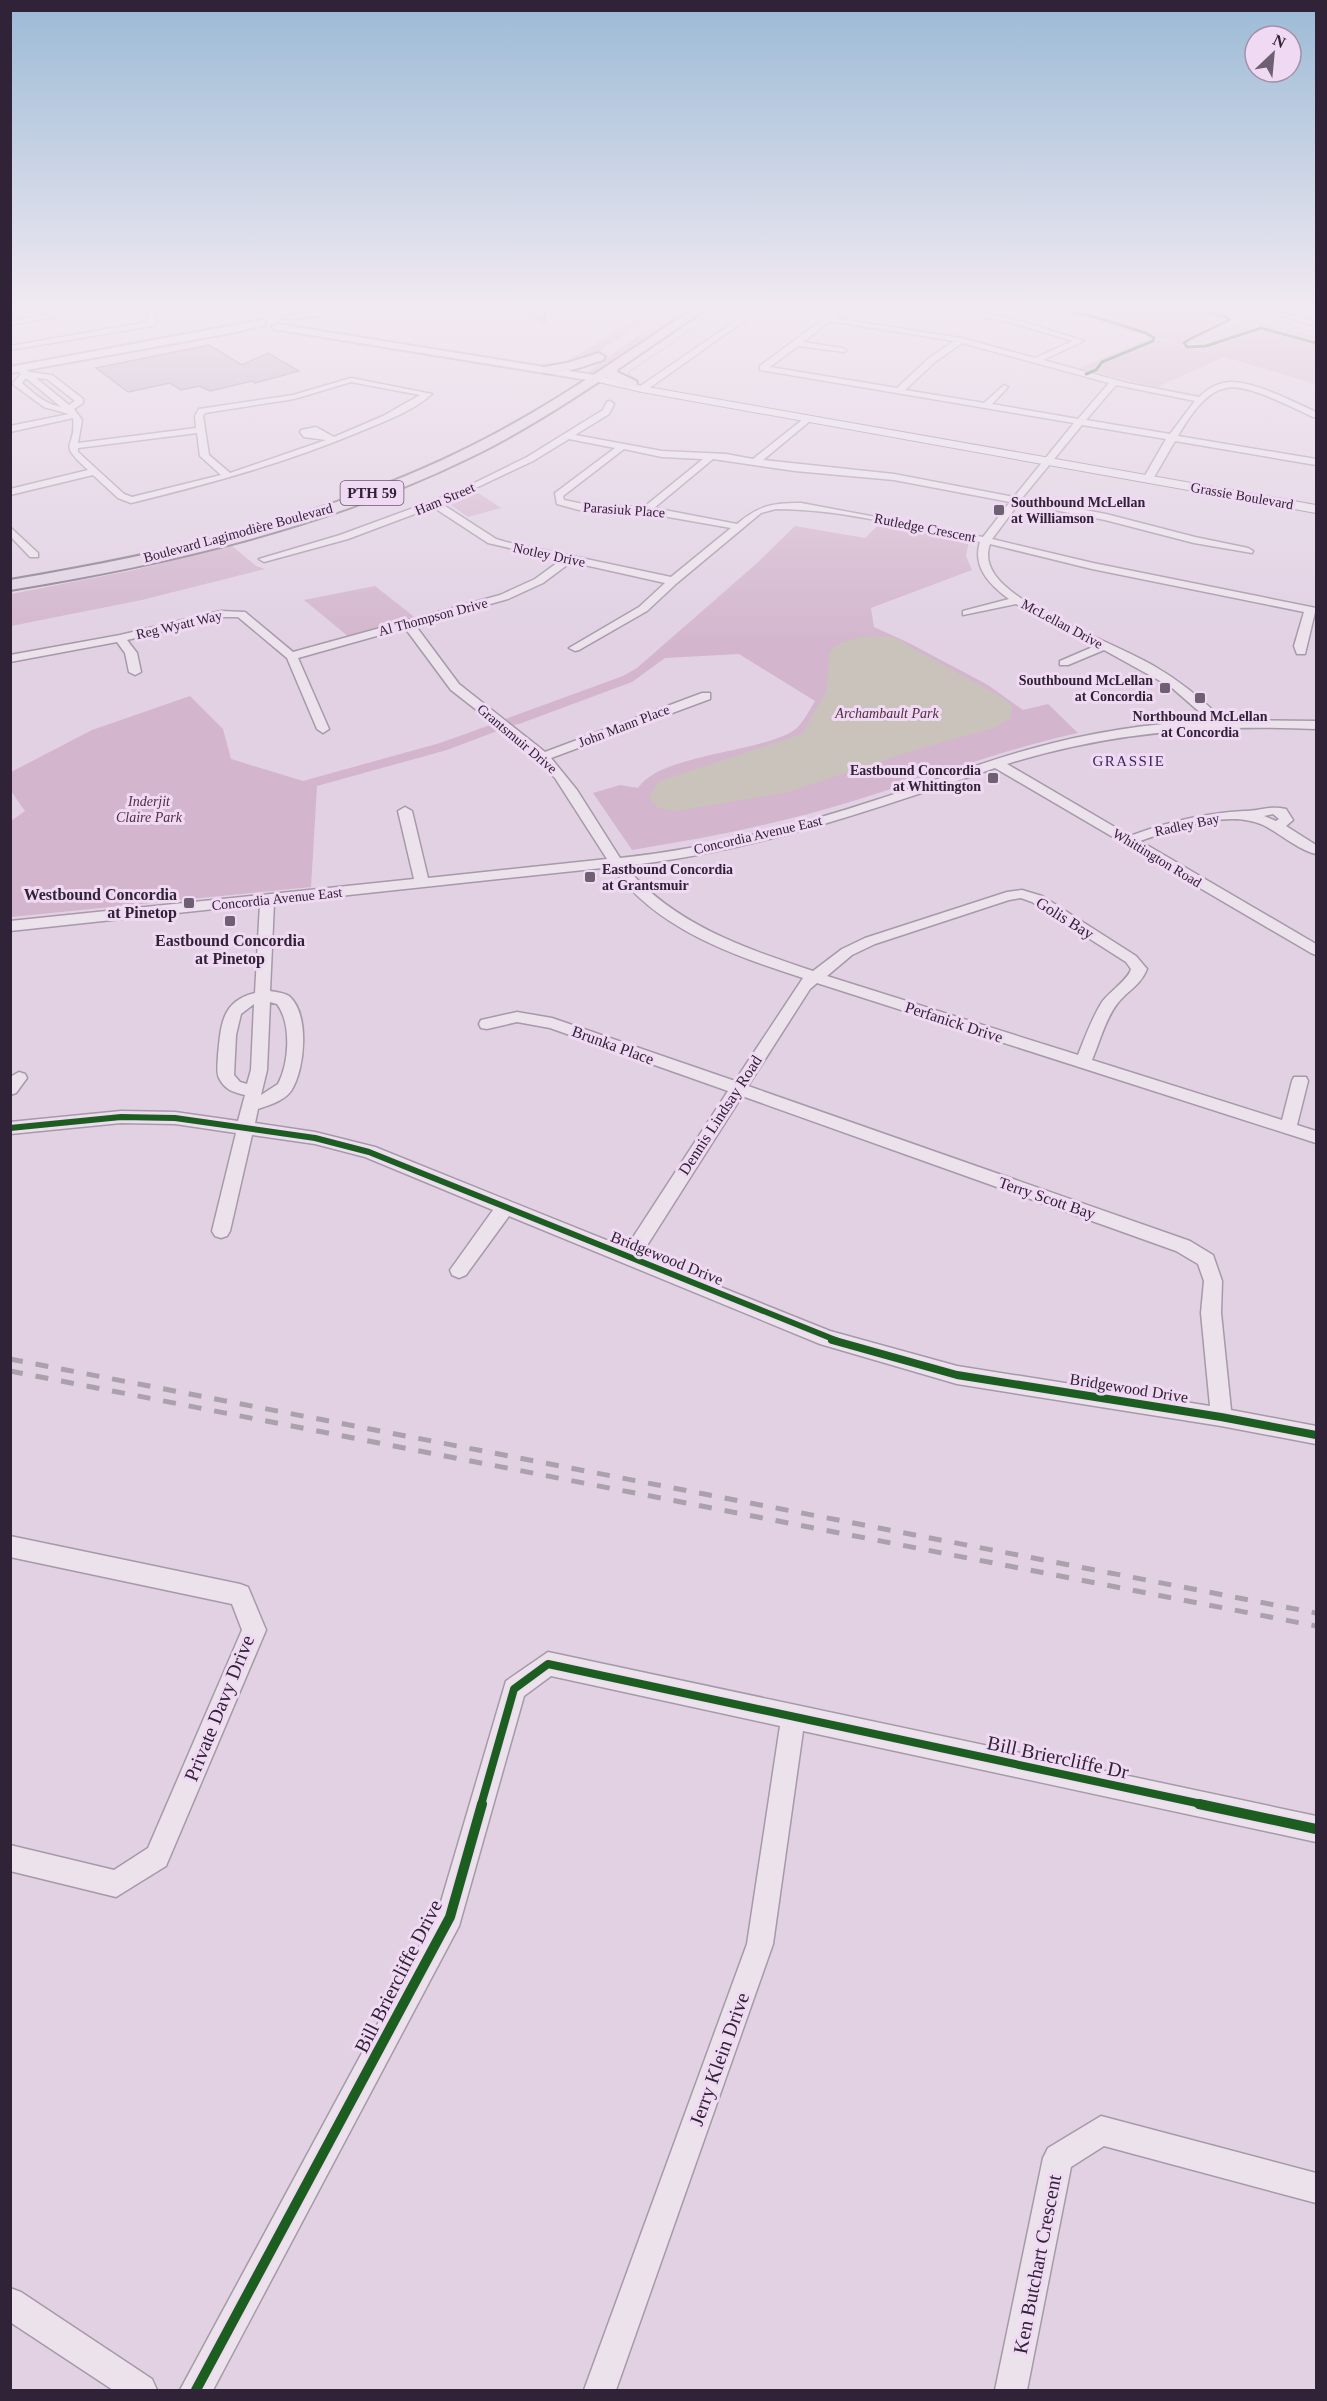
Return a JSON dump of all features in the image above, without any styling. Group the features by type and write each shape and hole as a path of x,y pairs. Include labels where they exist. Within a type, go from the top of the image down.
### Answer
{"main road":[{"name":"Boulevard Lagimodière Boulevard","path":"10,585 177,552 319,512 411,478 463,455 528,419"},
{"name":"Grassie Boulevard","path":"813,419 1317,509"},
{"path":"420,458 441,448"},
{"name":"Grassie Boulevard","path":"981,449 1016,458 1048,461"},
{"path":"1016,458 1029,465 1035,475"},
{"name":"PTH 59","path":"359,483 389,471"},
{"name":"Boulevard Lagimodière Boulevard","path":"10,571 108,553 185,535"}],"street":[{"path":"10,429 47,419"},
{"path":"77,419 79,424 72,446 74,453 121,496 132,500 228,476 335,440 382,419"},
{"path":"200,419 205,456 228,476"},
{"name":"Ham Street","path":"264,559 344,537 435,504 513,468 595,419"},
{"path":"756,461 806,419"},
{"path":"1061,419 1265,453 1275,448 1286,452 1285,457 1317,462"},
{"path":"986,540 1015,500 1081,419"},
{"path":"1148,479 1186,419"},
{"path":"72,446 201,430"},
{"path":"320,435 335,440"},
{"path":"568,436 669,454 756,461 795,468 877,474 1106,517 1248,551"},
{"name":"Parasiuk Place","path":"622,447 562,492 558,499 565,504 580,507 646,510 739,527"},
{"path":"646,510 710,457"},
{"path":"10,492 93,472"},
{"name":"Notley Drive","path":"435,504 492,541 568,560 673,581"},
{"name":"Rutledge Crescent","path":"575,648 638,613 758,511 767,507 801,506 843,512 1040,552 1189,590 1313,611"},
{"path":"10,530 34,555"},
{"name":"McLellan Drive","path":"986,540 982,561 989,575 1017,600 1176,682 1221,724"},
{"name":"Al Thompson Drive","path":"291,656 515,593 539,581 568,560"},
{"path":"967,613 1017,600"},
{"path":"1301,652 1300,646 1313,611"},
{"name":"Reg Wyatt Way","path":"10,659 120,638 221,614 237,613 291,656 323,729"},
{"name":"Grantsmuir Drive","path":"408,624 425,643 446,678 455,687 542,757 558,773 583,807 614,863"},
{"path":"120,638 131,652 135,672"},
{"path":"1064,663 1104,646"},
{"name":"John Mann Place","path":"542,757 706,696"},
{"name":"Concordia Avenue East","path":"10,926 614,863 702,849 809,825 1037,751 1090,738 1221,724 1317,725"},
{"name":"Whittington Road","path":"998,764 1317,950"},
{"path":"405,811 422,884"},
{"name":"Radley Bay","path":"1128,841 1157,830 1194,822 1248,815 1276,827 1317,850"},
{"name":"Perfanick Drive","path":"614,863 644,895 708,937 739,951 1317,1137"},
{"name":"Golis Bay","path":"815,977 847,952 870,941 1008,896 1022,894 1037,898 1131,959 1138,969 1136,978 1122,986 1110,1000 1083,1063"},
{"path":"221,1231 259,1070 267,901"},
{"name":"Dennis Lindsay Road","path":"630,1257 736,1089 805,985 815,977"},
{"path":"263,996 283,1000 294,1017 294,1067 284,1088 262,1102 253,1098 235,1087 226,1076 229,1020 242,1004 263,996"},
{"name":"Brunka Place","path":"487,1024 517,1017 552,1023 736,1089"},
{"path":"1288,1128 1300,1081"},
{"name":"Terry Scott Bay","path":"736,1089 1183,1246 1206,1260 1213,1281 1211,1313 1221,1417"},
{"name":"Bridgewood Drive","path":"10,1128 121,1118 175,1118 246,1130 315,1138 369,1152 827,1338 957,1375 1221,1417 1317,1435"},
{"path":"459,1270 505,1208"},
{"name":"Private Davy Drive","path":"10,1546 240,1595 254,1630 157,1857 116,1884 10,1858"},
{"name":"Bill Briercliffe Drive","path":"196,2391 450,1917 514,1689 548,1664 793,1717"},
{"name":"Bill Briercliffe Dr","path":"793,1717 1317,1829"},
{"name":"Jerry Klein Drive","path":"600,2391 760,1944 793,1717"},
{"name":"Ken Butchart Crescent","path":"1011,2391 1058,2158 1101,2131 1317,2188"},
{"path":"10,2303 141,2391"}],"green space":[{"path":"478,493 501,508 468,517 451,505"},
{"name":"Archambault Park","path":"880,523 969,541 966,556 972,570 871,608 874,627 988,685 1023,710 1048,704 1078,733 1020,748 796,817 632,850 593,793 620,785 638,788 649,777 666,768 777,738 793,731 805,718 815,701 739,654 665,658 632,682 519,724 513,725 505,719 623,676 637,668 756,564 795,526 865,538"},
{"path":"232,546 256,566 265,569 142,600 11,626 11,594 134,570"},
{"path":"375,586 417,619 349,637 304,600"},
{"name":"Inderjit Claire Park","path":"190,696 223,729 231,759 303,781 440,743 493,724 500,730 447,750 317,786 311,887 11,917 11,821 25,811 11,791 11,772 92,730"}],"shaded area":[{"path":"891,636 1001,697 1012,705 1010,719 993,728 915,750 784,793 677,811 658,808 649,797 659,781 802,734 826,692 830,651 840,643 860,637"}],"railway":[{"path":"10,1359 1316,1613"},
{"path":"10,1371 1316,1626"}],"cycle path":[{"path":"10,1128 121,1117 175,1118 315,1138 369,1152 827,1338 957,1375 1221,1417 1316,1435"},
{"path":"196,2390 450,1917 514,1689 548,1664 1316,1829"}],"place":[{"name":"Southbound McLellan at Williamson","path":"999,510"},
{"name":"Southbound McLellan at Concordia","path":"1165,688"},
{"name":"Northbound McLellan at Concordia","path":"1200,698"},
{"name":"Eastbound Concordia at Whittington","path":"993,778"},
{"name":"Eastbound Concordia at Grantsmuir","path":"590,877"},
{"name":"Westbound Concordia at Pinetop","path":"189,903"},
{"name":"Eastbound Concordia at Pinetop","path":"230,921"}],"district":[{"name":"GRASSIE","path":"1129,761"}]}
